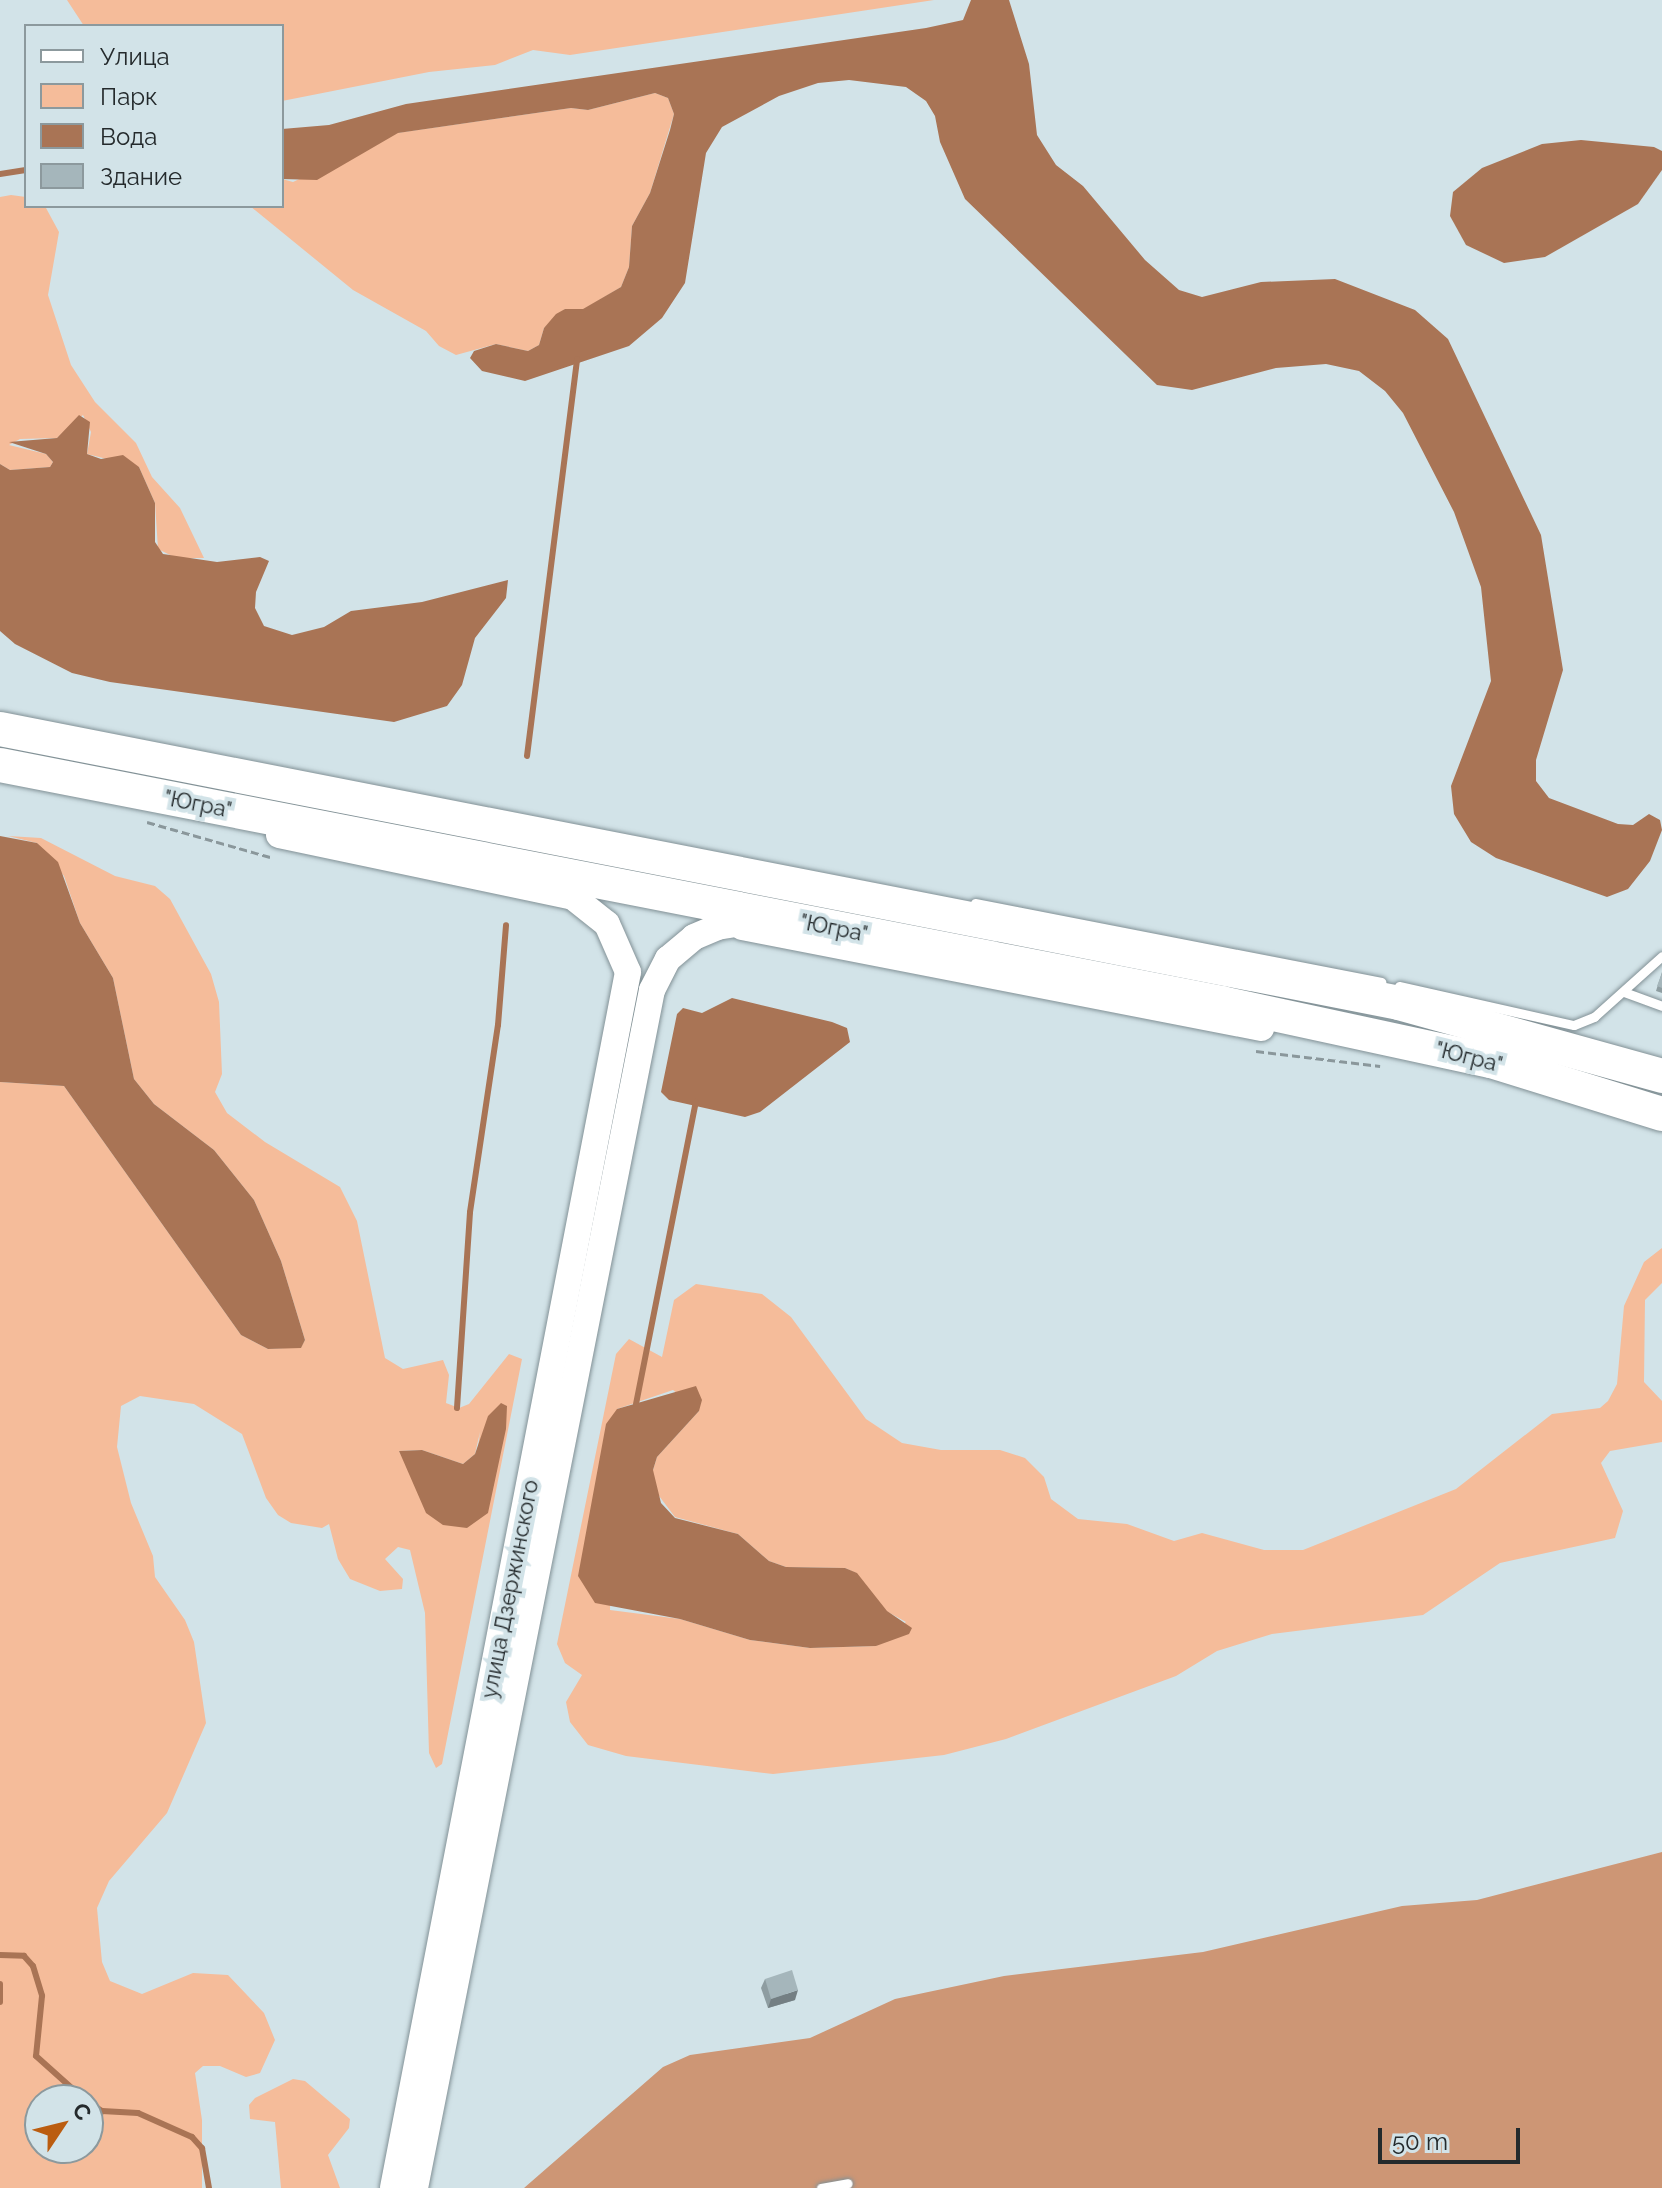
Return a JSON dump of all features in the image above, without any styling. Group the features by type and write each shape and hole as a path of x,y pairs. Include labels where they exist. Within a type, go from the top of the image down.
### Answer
{"highway":[{"name":"\"Югра\"","path":"0,729 1399,1003 1662,1076"},
{"name":"\"Югра\"","path":"0,765 1449,1051 1662,1114"}],"street":[{"path":"49,775 320,845 553,890 587,904"},
{"path":"538,870 587,904 623,949 639,993 673,953 694,937 727,925 776,917"},
{"path":"727,925 1311,1037 1449,1051"},
{"name":"улица Дзержинского","path":"393,2188 639,993"},
{"name":"улица Дзержинского","path":"415,2188 639,993"}],"lane":[{"path":"753,877 924,896"},
{"path":"966,902 1358,977 1564,1024 1594,1017 1662,956"},
{"path":"1624,992 1662,1006"},
{"path":"821,2188 848,2183"}],"green space":[{"path":"67,0 934,0 570,55 533,50 495,65 429,72 284,101 284,24 83,24"},
{"path":"655,93 668,98 674,114 650,193 632,226 629,267 621,287 583,310 565,309 544,328 539,345 528,351 496,344 456,355 439,346 426,331 353,290 252,208 284,208 284,180 293,182 397,133 571,108 588,110"},
{"path":"0,197 24,197 24,208 46,208 59,232 48,295 71,365 95,402 136,443 152,477 180,508 204,558 176,558 158,549 155,503 139,467 87,454 91,432 83,415 57,438 20,439 9,445 46,454 53,462 50,467 10,470 0,464"},
{"path":"8,836 41,838 115,876 155,886 170,899 211,974 219,1002 222,1074 215,1092 227,1113 265,1142 340,1187 357,1221 385,1358 403,1369 443,1360 449,1375 446,1403 459,1408 469,1404 509,1354 522,1359 442,1764 436,1768 429,1753 425,1613 410,1550 398,1547 385,1559 403,1579 402,1589 380,1591 350,1579 338,1559 329,1524 322,1528 291,1523 278,1515 266,1498 242,1434 194,1404 140,1396 121,1406 117,1447 131,1503 153,1556 155,1577 185,1620 194,1642 206,1723 167,1813 109,1881 97,1908 102,1962 110,1981 142,1994 193,1973 228,1975 264,2013 275,2040 260,2073 246,2077 220,2066 203,2066 195,2073 202,2120 202,2188 0,2188 0,1082 64,1086 241,1335 268,1349 301,1347 305,1340 281,1261 254,1200 214,1150 154,1104 134,1079 113,978 80,923 64,876 37,843","holes":["480,1432 467,1528 414,1479 399,1451 422,1450 463,1464 475,1454"]},
{"path":"1662,1248 1662,1283 1645,1300 1644,1382 1662,1401 1662,1442 1610,1451 1601,1463 1623,1511 1615,1538 1500,1563 1423,1615 1272,1634 1217,1651 1176,1676 1006,1739 944,1755 773,1774 626,1756 588,1745 570,1722 566,1702 582,1675 565,1663 557,1644 616,1354 629,1339 662,1357 674,1300 696,1284 762,1294 791,1317 866,1419 902,1443 941,1450 1000,1450 1025,1458 1044,1477 1051,1499 1078,1519 1127,1524 1174,1541 1202,1533 1264,1550 1303,1550 1456,1489 1552,1414 1600,1408 1608,1401 1617,1384 1624,1306 1644,1262","holes":["673,1390 699,1411 657,1457 653,1470 653,1488 675,1517 738,1534 769,1561 786,1567 845,1568 856,1573 886,1611 906,1622 876,1646 810,1648 750,1640 680,1619 610,1610 617,1409"]},
{"path":"293,2079 305,2081 350,2119 349,2128 328,2155 340,2188 281,2188 275,2122 250,2119 249,2105 255,2098"}],"shaded area":[{"path":"1662,1852 1662,2188 524,2188 663,2067 690,2055 810,2038 895,1999 1004,1976 1203,1952 1402,1906 1477,1900"}],"water":[{"path":"971,0 1009,0 1029,64 1037,135 1056,165 1083,186 1145,260 1179,290 1202,297 1261,282 1335,279 1415,310 1448,339 1541,535 1563,670 1536,760 1536,781 1549,798 1618,824 1633,825 1649,814 1660,820 1662,830 1650,861 1628,889 1607,897 1496,858 1471,842 1454,814 1451,786 1491,681 1481,587 1454,512 1403,413 1385,391 1359,371 1326,364 1276,368 1192,390 1157,385 965,199 940,142 935,116 926,101 906,87 849,80 818,83 779,96 722,127 706,153 685,283 662,318 629,346 525,381 482,371 470,358 474,351 496,344 528,351 539,345 544,328 556,314 565,309 583,309 621,287 629,267 632,226 650,193 674,114 668,98 655,93 588,110 571,108 398,133 317,180 284,179 284,129 329,125 406,104 963,20"},
{"path":"1581,140 1654,147 1662,151 1662,170 1638,204 1545,257 1504,263 1466,245 1450,216 1453,192 1482,168 1542,144"},
{"path":"79,415 90,422 87,454 101,459 123,455 139,467 155,503 155,542 163,554 217,562 260,557 269,561 256,592 255,608 264,626 292,635 324,627 351,611 422,602 508,580 506,598 475,638 462,685 447,706 394,722 110,682 72,673 15,644 0,631 0,464 10,470 50,467 53,462 46,454 9,442 57,438"},
{"path":"0,836 37,843 58,862 80,923 113,978 134,1079 154,1104 214,1150 254,1200 281,1261 305,1340 301,1348 268,1349 241,1335 64,1086 0,1082"},
{"path":"732,998 832,1022 847,1028 850,1042 760,1112 745,1117 669,1100 661,1092 677,1014 683,1008 702,1013"},
{"path":"696,1386 702,1400 699,1411 657,1457 653,1470 661,1503 675,1518 738,1534 769,1561 786,1567 845,1568 857,1573 887,1611 912,1628 909,1634 876,1646 810,1648 750,1640 680,1619 595,1603 578,1576 606,1424 617,1409"},
{"path":"501,1403 507,1406 506,1429 488,1513 467,1528 443,1525 426,1513 399,1451 422,1450 463,1464 475,1454 488,1416"}],"building":[{"path":"792,1970 798,1990 771,1999 765,1979"}],"waterway":[{"path":"0,174 24,170"},
{"path":"527,756 577,359"},
{"path":"457,1408 470,1212 498,1025 506,925"},
{"path":"636,1404 696,1102"},
{"path":"0,1955 24,1956 33,1966 42,1996 36,2056 67,2084"},
{"path":"0,1984 0,2002"},
{"path":"104,2111 138,2113 192,2137 202,2148 209,2188"}]}
